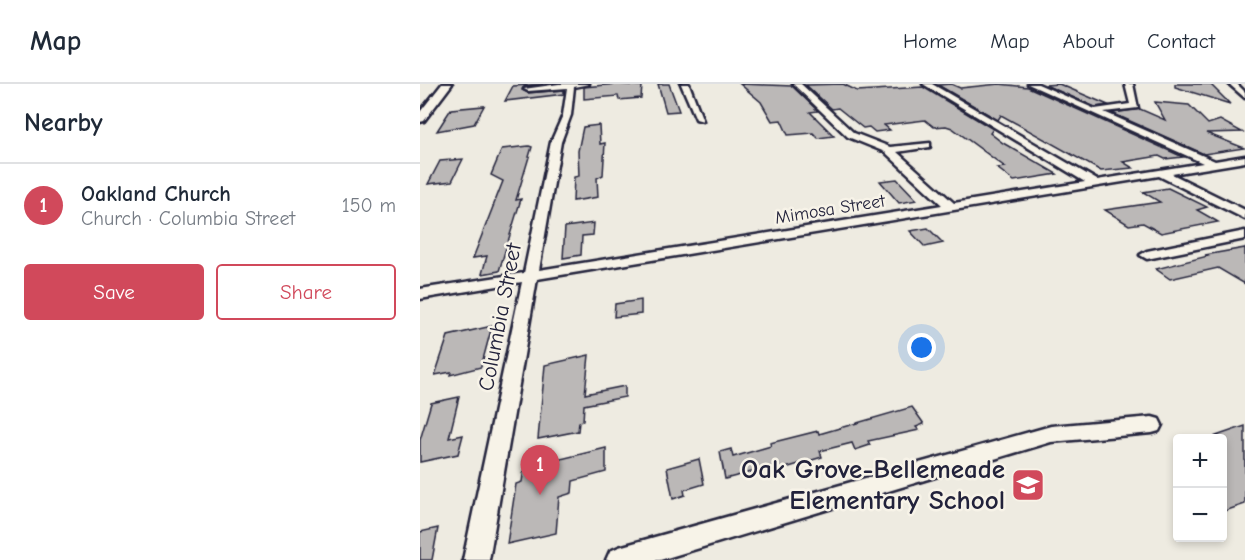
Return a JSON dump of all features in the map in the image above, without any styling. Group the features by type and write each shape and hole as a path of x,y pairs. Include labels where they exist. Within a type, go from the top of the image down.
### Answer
{"main road":[{"path":"420,119 447,84"}],"street":[{"path":"528,89 576,84"},
{"name":"Columbia Street","path":"476,560 556,142 576,84"},
{"path":"685,84 700,119"},
{"path":"797,84 851,135 889,150 951,207"},
{"path":"927,84 1096,183"},
{"path":"1032,84 1214,164"},
{"path":"1094,111 1135,106 1129,84"},
{"path":"1233,84 1245,96"},
{"path":"889,150 927,145"},
{"name":"Mimosa Street","path":"420,294 1245,159"},
{"path":"1161,173 1245,215"},
{"path":"1147,255 1245,235"},
{"path":"620,560 1050,434 1152,425"}],"building":[{"path":"543,84 524,87 522,90 528,93 564,90 564,94 505,101 513,86"},
{"path":"617,84 642,86 641,98 619,100 618,96 584,99 584,87"},
{"path":"658,84 669,84 679,111 666,112"},
{"path":"740,84 792,86 818,111 810,112 834,136 818,138 813,133 788,135 781,120 772,121 761,102"},
{"path":"843,84 857,91 923,87 993,129 990,133 1003,143 1057,174 1014,181 997,168 1005,167 952,128 934,127 925,120 884,125 890,130 875,132 869,127 863,128 838,108 832,109 806,85"},
{"path":"951,84 960,88 999,84 1028,87 1183,157 1165,159 1159,156 1123,162 1133,168 1101,171 1001,115 998,120 938,85"},
{"path":"1059,84 1108,105 1095,107 1045,85"},
{"path":"1175,84 1210,84 1230,104 1175,87"},
{"path":"1155,102 1189,105 1208,124 1220,120 1242,132 1206,133 1244,148 1204,154 1112,113 1140,109 1165,120"},
{"path":"484,106 474,124 437,131 451,109"},
{"path":"599,125 600,144 605,143 603,175 597,178 598,197 573,201 574,177 579,176 578,151 583,127"},
{"path":"532,147 516,200 521,199 499,271 482,274 487,256 473,258 503,181 491,175 502,149"},
{"path":"463,159 452,181 428,184 440,161"},
{"path":"897,179 917,200 899,203 880,181"},
{"path":"1168,188 1207,207 1197,210 1218,222 1161,233 1143,223 1129,225 1105,210 1160,202 1143,192"},
{"path":"594,223 593,235 582,236 581,255 563,258 565,227"},
{"path":"928,228 943,243 925,247 910,231"},
{"path":"1245,248 1245,284 1218,268 1170,279 1156,269 1208,256 1205,255"},
{"path":"641,300 641,314 614,317 615,304"},
{"path":"492,326 481,367 450,375 451,372 435,375 448,336"},
{"path":"589,355 585,394 625,386 625,397 584,405 583,421 579,422 578,431 538,439 545,365"},
{"path":"459,397 449,438 463,435 458,454 420,462 420,440 431,403"},
{"path":"912,407 924,424 916,427 919,430 868,441 870,445 855,450 852,443 820,451 822,457 779,470 778,465 725,479 720,452 731,449 733,457 771,446 770,443 818,431 819,434"},
{"path":"1245,426 1245,504 1227,510 1227,434 1222,434"},
{"path":"606,448 606,472 573,481 572,493 559,497 556,533 507,544 516,484 522,482 524,468"},
{"path":"699,459 704,484 684,490 685,495 673,499 667,468"},
{"path":"438,528 432,560 420,560 420,532"}],"place":[{"name":"Oak Grove-Bellemeade Elementary School","path":"1028,485"},
{"name":"Oakland Church","path":"540,495"}]}
